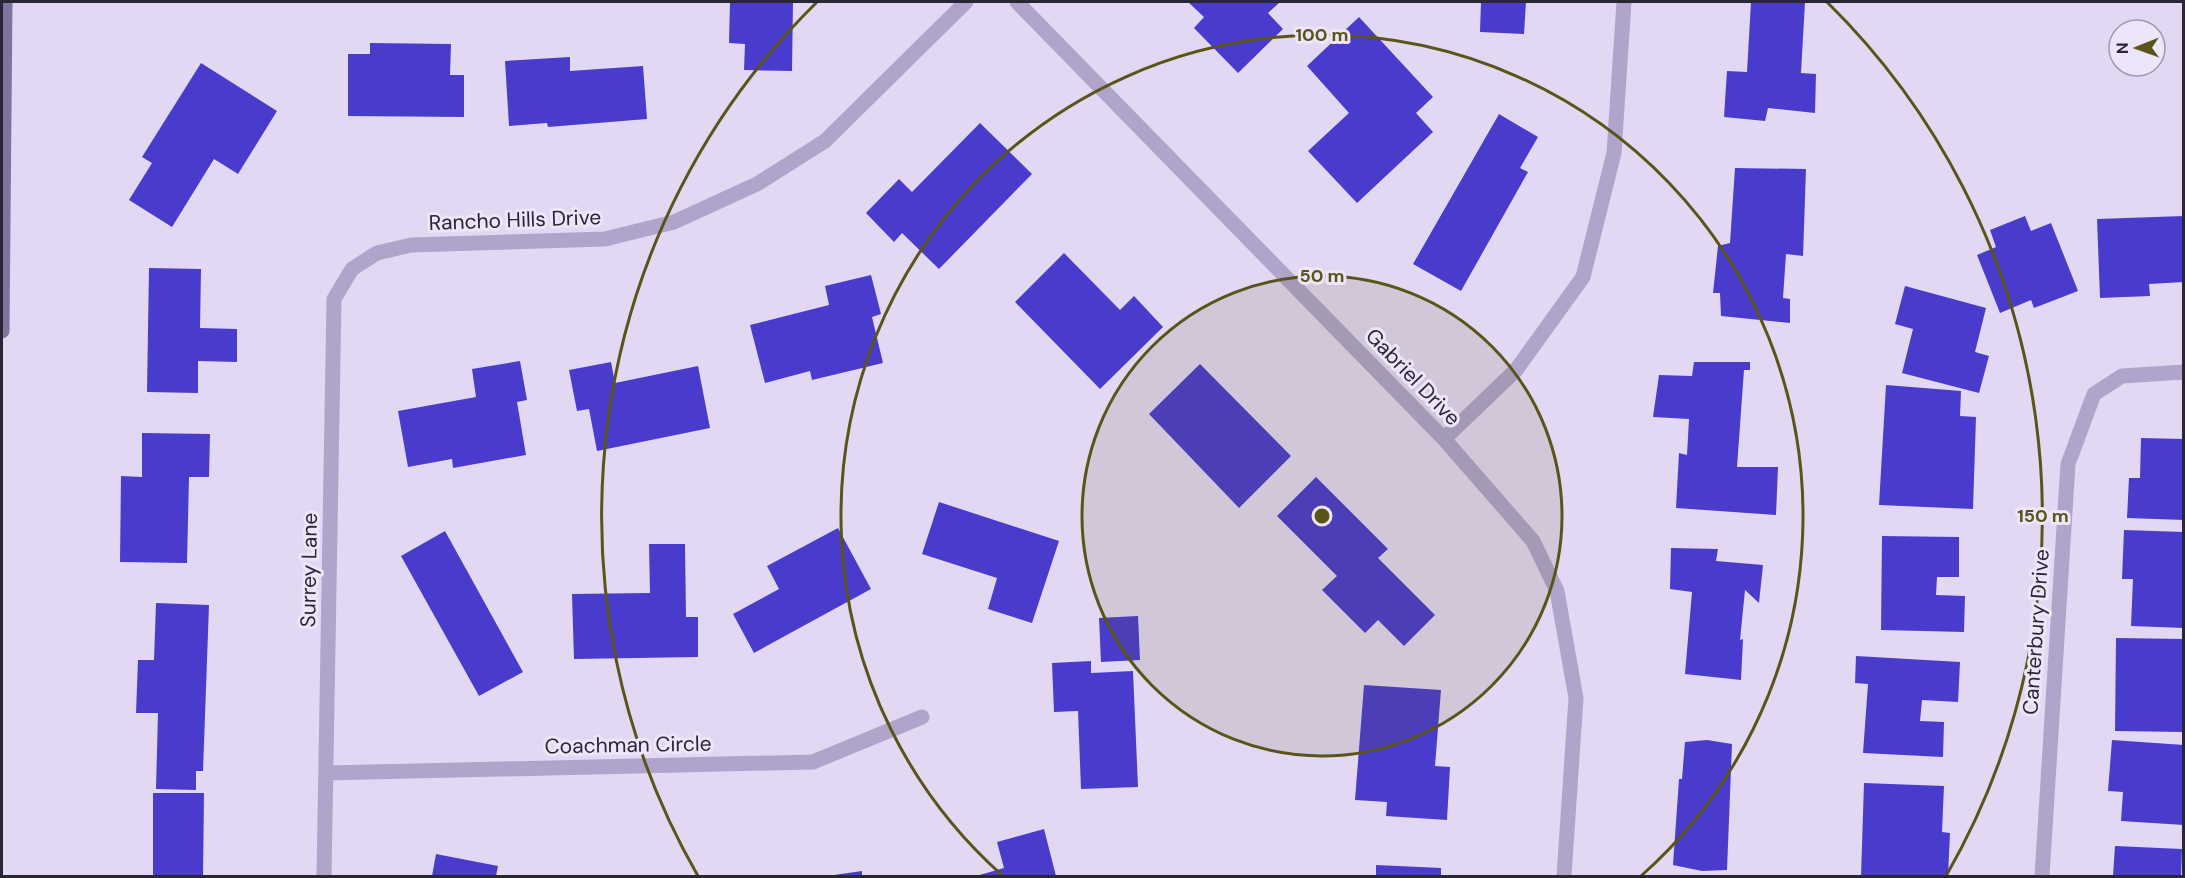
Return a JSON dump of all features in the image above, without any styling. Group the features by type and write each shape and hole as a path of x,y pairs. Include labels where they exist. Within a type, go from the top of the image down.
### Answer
{"main road":[{"path":"2,331 5,2"}],"street":[{"name":"Rancho Hills Drive","path":"352,269 377,253 411,245 605,239 674,222 757,184 825,141 966,2"},
{"name":"Gabriel Drive","path":"1017,2 1444,439 1533,541 1557,591 1576,698 1564,876"},
{"path":"1444,439 1516,370 1583,277 1614,153 1624,2"},
{"name":"Surrey Lane","path":"324,876 334,299 352,269"},
{"name":"Canterbury Drive","path":"2042,876 2068,464 2094,394 2122,376 2184,372"},
{"name":"Coachman Circle","path":"326,773 813,762 922,717"}],"building":[{"path":"730,2 793,2 792,71 744,70 745,44 729,43"},
{"path":"1188,2 1280,2 1268,13 1283,29 1238,73 1194,28 1204,17"},
{"path":"1481,2 1526,2 1524,34 1480,32"},
{"path":"1751,2 1805,2 1801,73 1816,74 1815,113 1768,108 1765,121 1724,117 1727,71 1747,72"},
{"path":"1359,17 1433,97 1416,113 1433,132 1357,203 1308,151 1349,113 1307,66"},
{"path":"370,43 451,44 450,75 464,75 464,117 348,116 348,54 370,54"},
{"path":"570,57 570,71 643,66 647,119 548,127 547,123 509,126 505,61"},
{"path":"201,63 277,111 238,174 214,159 172,227 129,200 152,163 142,157"},
{"path":"1499,114 1538,137 1520,168 1528,172 1461,291 1413,264"},
{"path":"980,123 1032,174 939,269 902,233 894,242 866,213 899,179 912,192"},
{"path":"1735,168 1806,169 1803,256 1786,254 1783,298 1790,299 1790,323 1721,316 1720,293 1713,293 1718,246 1730,243"},
{"path":"2025,216 2031,231 2051,223 2078,291 2034,308 2031,300 2000,313 1977,255 1996,247 1990,230"},
{"path":"2184,216 2184,282 2149,284 2150,296 2100,298 2097,219"},
{"path":"1064,253 1120,310 1134,296 1163,327 1100,389 1015,302"},
{"path":"149,268 201,269 200,328 237,329 237,362 198,361 198,393 147,392"},
{"path":"871,275 881,314 872,317 883,363 812,380 810,371 765,383 750,325 829,305 825,286"},
{"path":"1905,286 1986,308 1975,352 1989,356 1979,393 1902,373 1913,329 1895,324"},
{"path":"520,361 527,400 517,402 526,455 453,468 452,459 408,467 398,411 476,397 472,369"},
{"path":"611,362 615,383 698,366 710,428 597,451 589,409 577,411 569,370"},
{"path":"1694,362 1750,362 1750,370 1744,370 1737,467 1778,467 1776,515 1676,508 1679,453 1687,455 1689,419 1653,417 1659,375 1692,376"},
{"path":"1200,364 1291,456 1239,508 1149,414"},
{"path":"1886,385 1961,391 1960,416 1976,417 1973,509 1879,505"},
{"path":"142,433 210,434 209,477 189,477 187,563 120,562 121,476 142,477"},
{"path":"2141,438 2184,439 2184,520 2127,518 2129,478 2140,478"},
{"path":"1316,477 1388,549 1378,558 1435,615 1404,646 1378,620 1365,633 1322,590 1337,576 1277,516"},
{"path":"939,502 1059,541 1032,623 988,609 997,578 922,554"},
{"path":"838,528 871,589 754,653 733,614 779,589 767,566"},
{"path":"2124,530 2184,532 2184,628 2131,626 2133,579 2122,579"},
{"path":"445,531 523,672 479,696 401,556"},
{"path":"1882,536 1959,537 1959,577 1937,577 1936,595 1965,596 1964,632 1881,630"},
{"path":"649,544 685,544 686,617 698,617 698,657 574,659 572,594 650,593"},
{"path":"1671,548 1718,549 1716,561 1763,565 1759,603 1745,590 1740,640 1743,639 1741,680 1685,674 1692,592 1670,589"},
{"path":"156,603 209,605 203,771 196,771 196,790 156,789 158,713 136,713 138,660 154,660"},
{"path":"1138,616 1140,660 1101,662 1099,618"},
{"path":"2116,638 2184,639 2184,732 2115,731"},
{"path":"1856,656 1960,662 1958,702 1922,700 1920,721 1944,722 1943,757 1863,753 1868,684 1855,683"},
{"path":"1091,661 1091,673 1133,671 1138,787 1081,789 1078,711 1054,712 1052,663"},
{"path":"1364,685 1441,690 1435,766 1450,767 1447,820 1386,816 1387,802 1355,800"},
{"path":"1707,740 1732,744 1727,870 1702,871 1673,865 1679,779 1682,779 1685,742"},
{"path":"2112,740 2184,745 2184,825 2121,821 2123,792 2108,791"},
{"path":"1864,783 1944,786 1942,832 1950,833 1948,876 1861,876"},
{"path":"153,793 204,793 203,876 153,876"},
{"path":"1044,829 1056,876 976,876 1004,868 997,842"},
{"path":"2115,846 2182,849 2181,876 2113,876"},
{"path":"436,854 498,866 496,876 432,876"},
{"path":"1376,865 1441,868 1441,876 1376,876"},
{"path":"862,871 862,876 834,876 834,875"}]}
